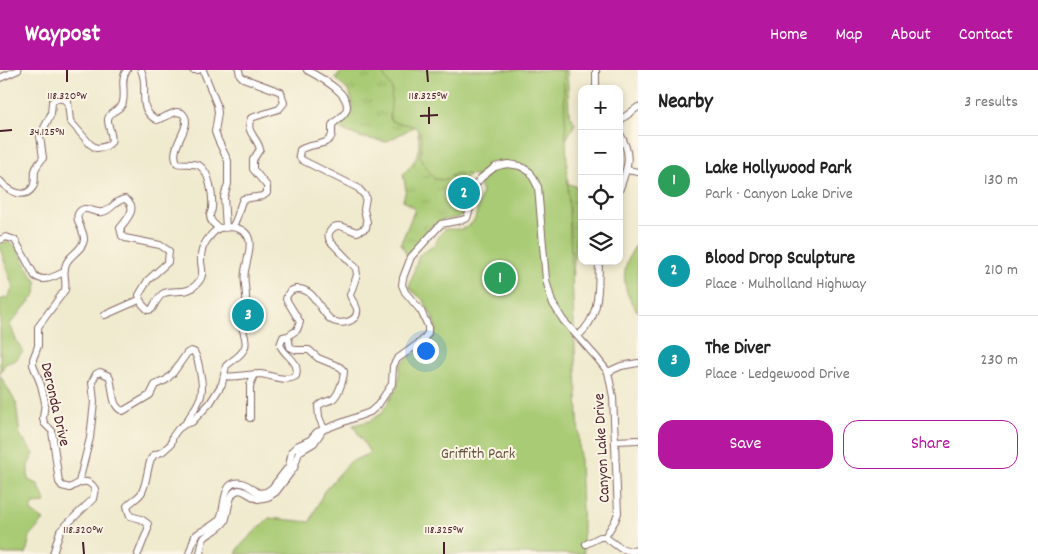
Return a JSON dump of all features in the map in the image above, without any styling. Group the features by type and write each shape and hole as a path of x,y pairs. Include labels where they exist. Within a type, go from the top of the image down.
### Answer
{"street":[{"path":"0,78 19,70"},
{"path":"0,181 11,192 28,192 33,187 35,170 43,158 40,136 51,114 52,102 56,98 68,102 70,121 90,144 96,148 108,144 112,140 113,135 108,119 122,104 124,98 123,76 127,70"},
{"path":"141,70 144,76 145,106 150,117 157,120 176,112 182,112 186,116 187,122 175,148 175,160 177,163 202,167 206,173 212,199 210,216 213,223 226,228 241,230 245,233 250,245 250,252 244,272 246,303 241,319 246,345 241,354 226,366 218,392 210,403 192,422 185,424"},
{"path":"193,70 198,70"},
{"path":"203,70 217,105 218,113 215,132 228,161 228,184 224,197 226,228"},
{"path":"105,316 140,300 145,308 148,310 152,309 158,297 163,294 184,292 197,283 202,274 200,256 212,232 226,228 237,220 239,207 243,199 258,198 267,193 267,186 253,169 254,160 260,149 257,141 249,131 248,125 251,118 279,110 284,103 281,92 243,78 239,70"},
{"path":"224,376 235,378 260,374 289,379 296,376 297,367 295,362 285,354 280,345 283,337 297,330 300,322 286,300 291,290 296,289 308,292 314,297 328,318 334,322 348,322 356,314 357,308 350,295 356,275 356,268 328,237 331,228 335,226 341,226 357,232 366,228 367,222 364,210 366,197 363,192 302,160 299,156 300,150 305,146 324,144 331,138 332,126 343,115 347,105 345,98 340,92 307,70"},
{"path":"596,70 596,85"},
{"path":"623,118 638,107"},
{"path":"623,140 628,150 627,170 623,180"},
{"name":"Canyon Lake Drive","path":"323,430 373,410 392,384 393,366 397,359 427,336 427,322 419,307 405,292 402,285 411,257 428,241 438,227 445,223 467,218 472,204 475,185 479,180 502,164 520,166 534,177 538,187 549,292 560,316 608,372 613,397 618,513 615,522 605,537"},
{"path":"627,170 638,172"},
{"name":"Deronda Drive","path":"79,482 70,488 62,486 59,482 52,431 44,422 45,402 41,385 32,365 38,346 38,326 65,290 64,272 71,257 83,245 84,236 77,220 80,212 87,209 98,212 106,211 116,201 125,199 129,201 132,209 120,228 122,236 160,245 169,251 168,262 148,280 139,295 140,300"},
{"path":"0,240 6,236 15,240 35,276 40,279 45,280 64,272"},
{"path":"578,336 588,328 594,316 598,296 599,265"},
{"path":"200,554 206,534 220,517 226,492 232,485 244,484 259,493 269,490 289,466 294,448 310,440 317,432 323,430 318,406 322,402 332,400 336,396 344,377 344,371 340,367 318,358 309,350 296,350 290,347 288,336"},
{"path":"53,554 60,531 93,499 95,494 95,489 89,482 79,482 90,438 94,402 92,382 96,374 100,372 109,376 112,381 116,407 123,411 150,395 155,385 166,380 187,353 191,351 194,352 202,379 203,392 185,424 173,436 171,444 154,455 149,465 143,490 128,506 130,516 141,519 148,524 148,529 138,554"},
{"path":"608,372 621,366 638,363"},
{"path":"250,418 250,386 254,375"},
{"path":"615,441 638,440"},
{"path":"194,540 206,534"},
{"path":"189,554 194,536 206,534"},
{"path":"586,544 600,537 605,537 620,548 638,550"}],"green space":[{"path":"343,70 567,70 569,112 575,124 560,150 563,182 578,187 578,219 572,281 573,321 480,167 465,178 468,205 463,214 457,218 442,220 435,224 426,232 407,256 401,243 415,209 403,200 406,190 403,174 412,164 418,152 418,126 386,142 360,137 338,128 353,108 350,93 335,78"},
{"name":"Griffith Park","path":"382,70 563,70 584,554 236,554 240,546 269,518 310,522 324,491 350,462 370,453 353,425 370,421 381,414 398,386 400,365 426,345 435,333 435,324 431,314 423,300 409,287 419,255 435,245 440,234 445,229 462,229 470,225 475,219 482,192 475,175 457,173 443,180 434,179 420,157 422,141 419,132 411,125 393,122 390,119 392,89"},
{"path":"5,241 17,248 34,279 37,281 36,294 10,324 16,340 23,351 16,360 5,364 0,373 0,300 8,297 13,288 0,248 0,245"},
{"path":"638,243 638,312 628,295 624,277 628,260"},
{"path":"0,375 16,403 20,435 34,454 28,465 28,480 38,484 46,503 33,504 31,512 44,520 30,536 26,554 0,554"}],"place":[{"name":"Blood Drop Sculpture","path":"464,193"},
{"name":"Lake Hollywood Park","path":"500,278"},
{"name":"The Diver","path":"248,315"}]}
